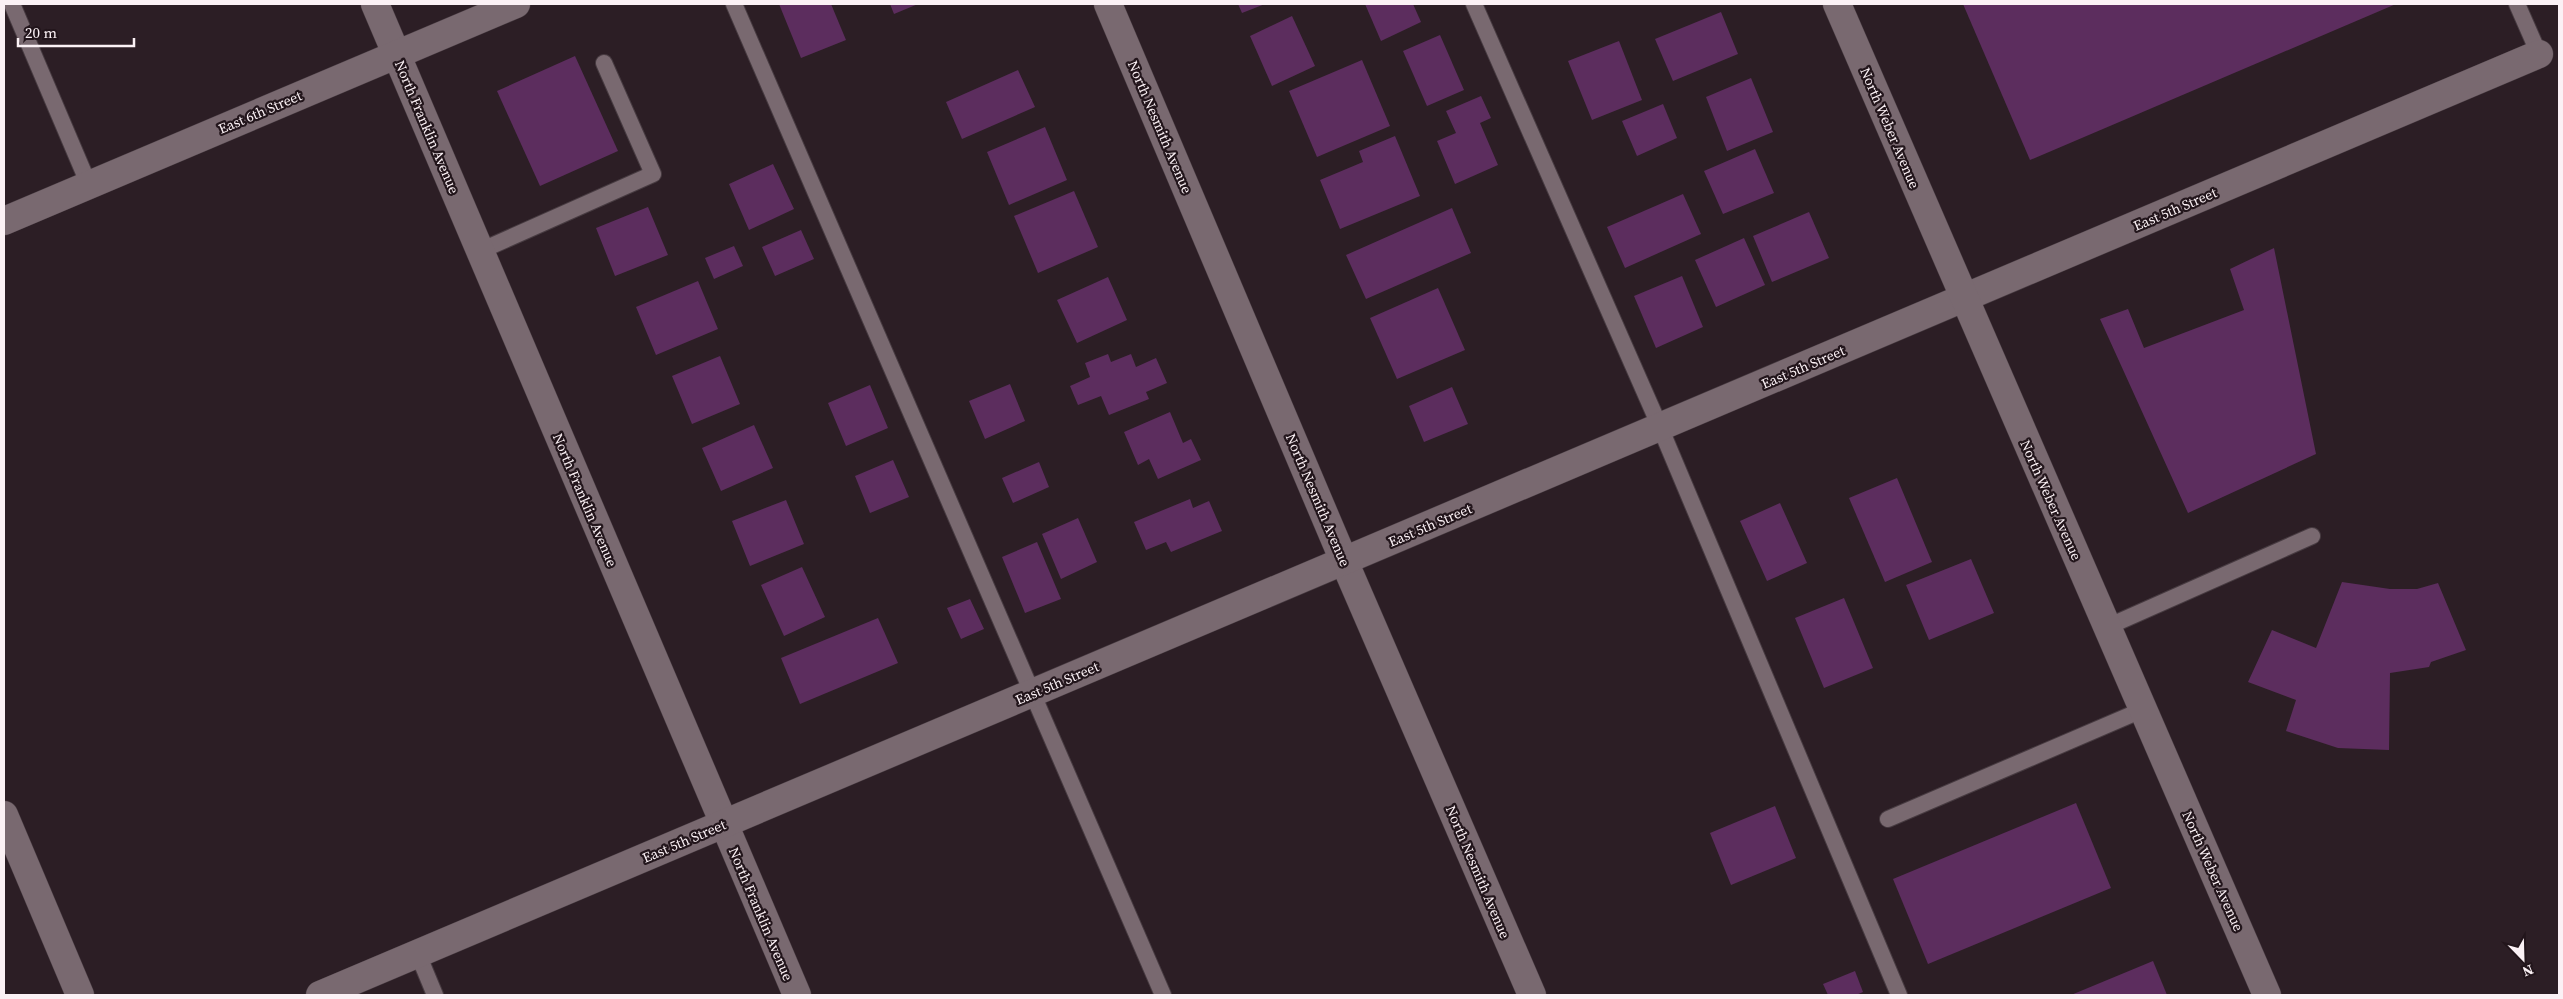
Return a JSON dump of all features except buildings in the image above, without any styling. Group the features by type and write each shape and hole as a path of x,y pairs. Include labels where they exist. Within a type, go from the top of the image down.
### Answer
{"street":[{"name":"North Franklin Avenue","path":"375,4 797,995"},
{"name":"East 6th Street","path":"4,221 516,4"},
{"name":"North Nesmith Avenue","path":"1108,4 1344,561 1532,995"},
{"name":"North Weber Avenue","path":"1837,4 1963,299 2267,995"},
{"name":"East 5th Street","path":"320,995 2539,54"},
{"path":"4,815 80,995"}],"lane":[{"path":"12,4 89,185"},
{"path":"734,4 1034,692 1163,995"},
{"path":"1474,4 1660,427 1899,995"},
{"path":"2518,4 2539,54"},
{"path":"480,250 653,174 604,62"},
{"path":"2107,627 2312,536"},
{"path":"1888,818 2142,710"},
{"path":"418,954 435,995"}]}
